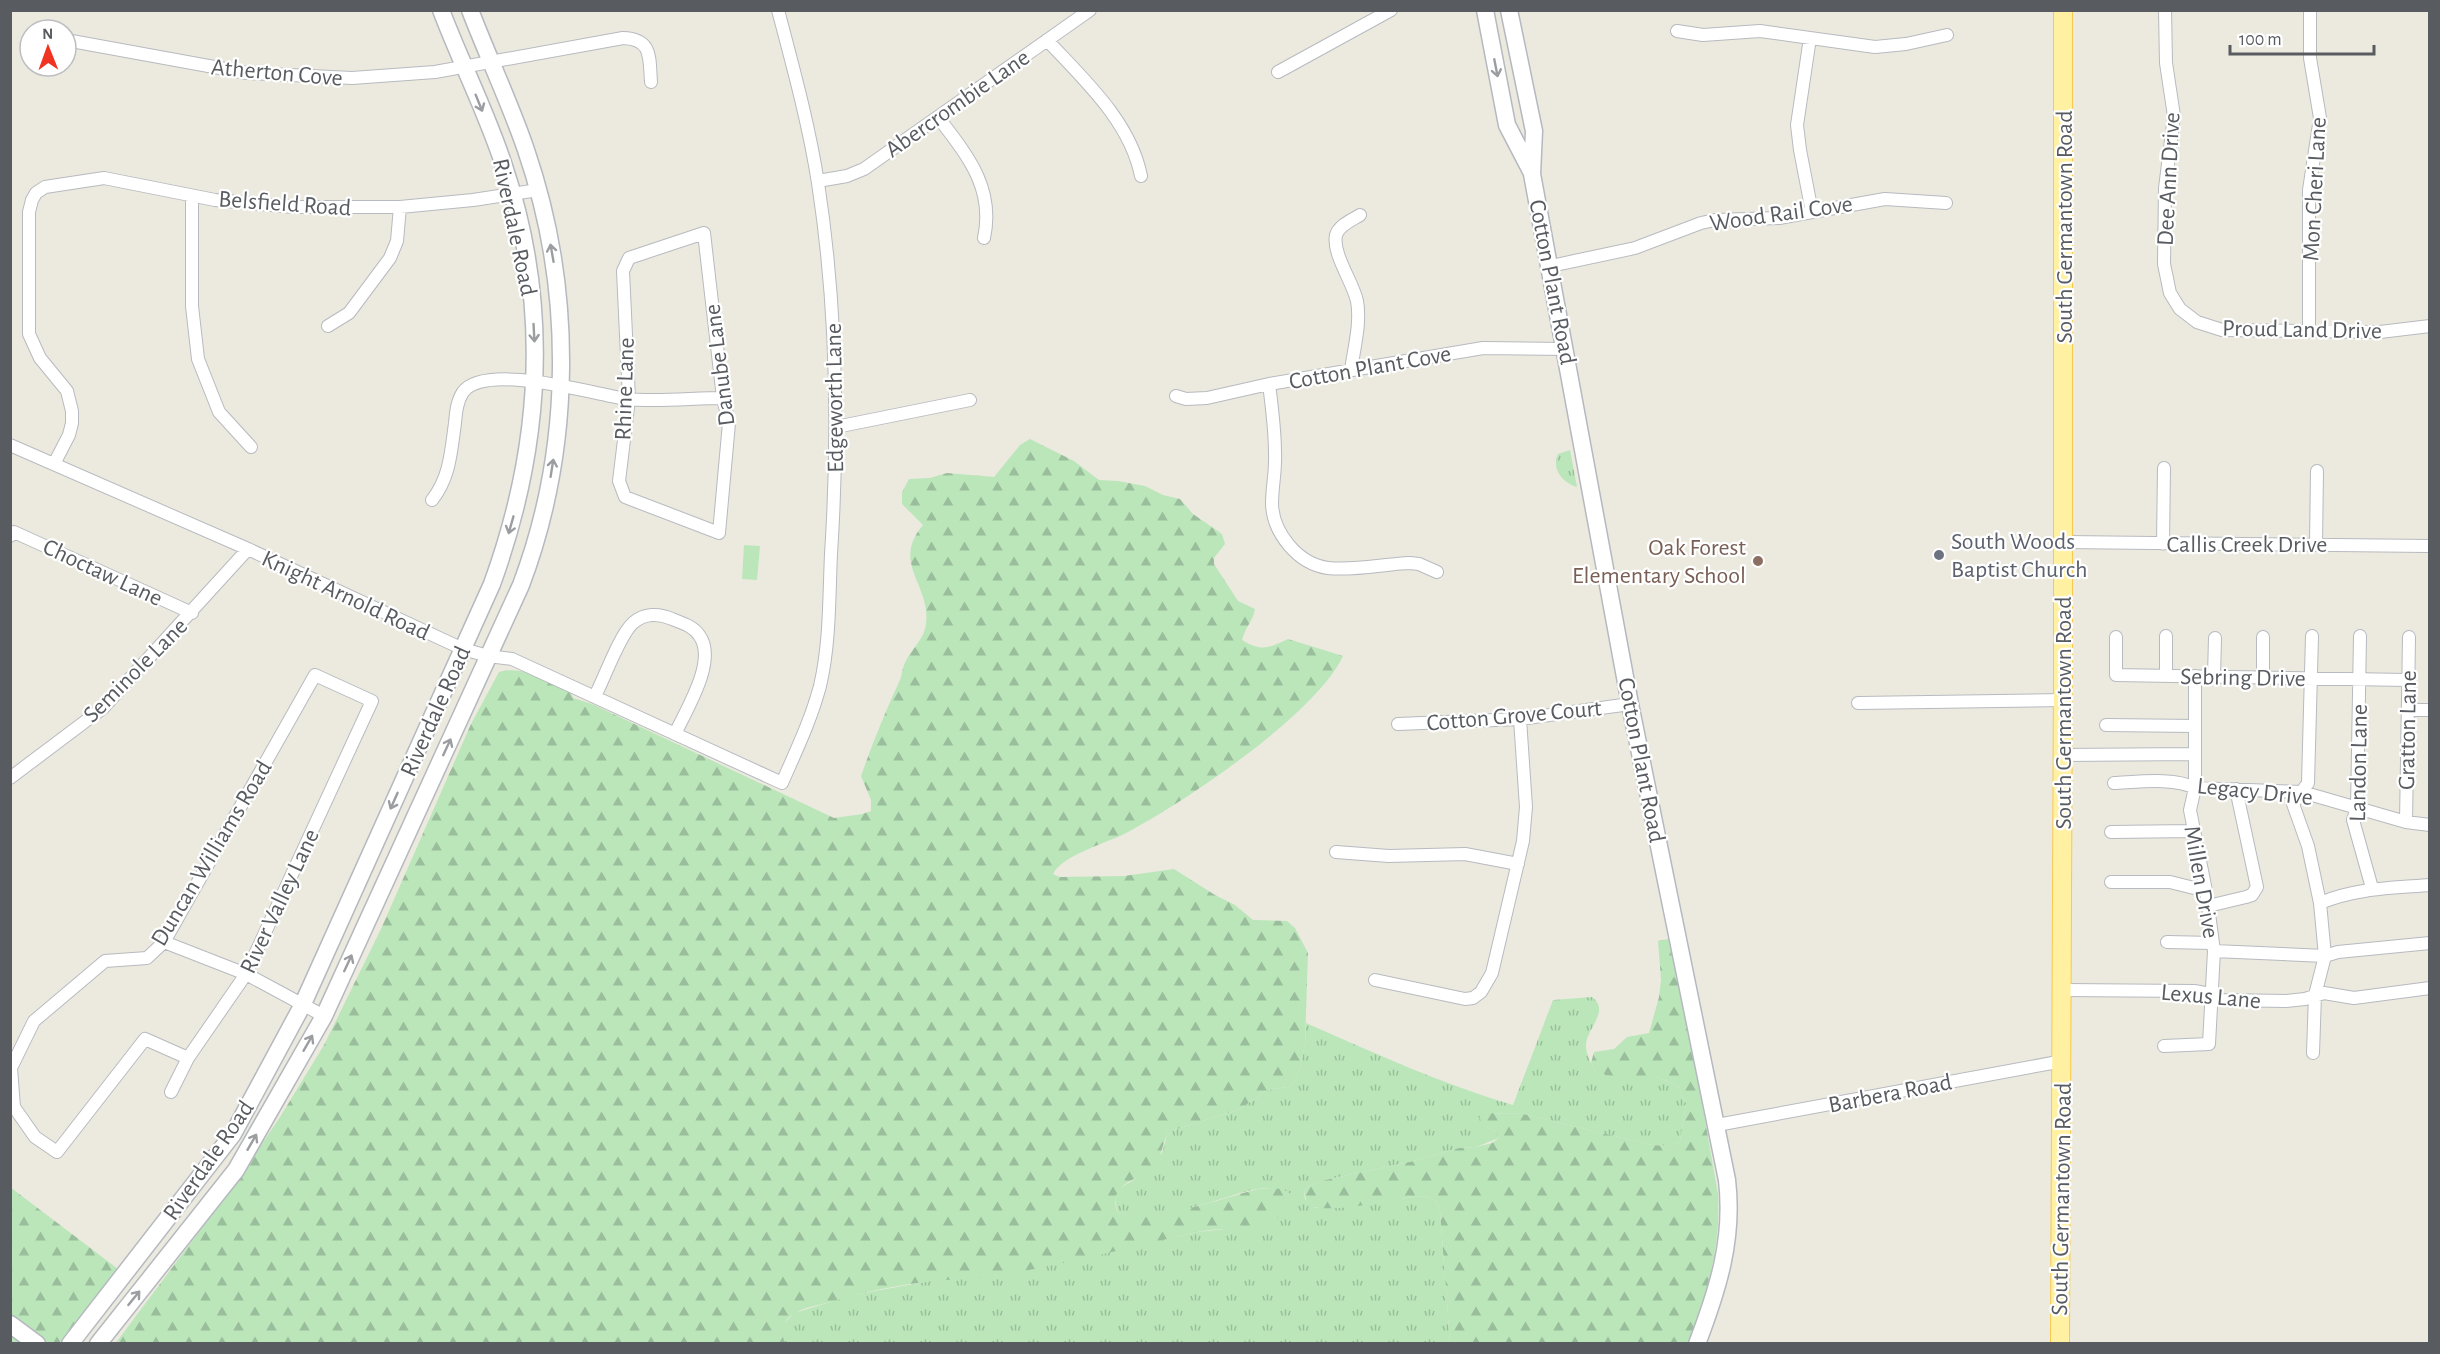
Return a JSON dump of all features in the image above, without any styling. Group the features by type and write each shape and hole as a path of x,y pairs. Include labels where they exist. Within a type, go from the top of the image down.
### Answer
{"main road":[{"name":"South Germantown Road","path":"2060,1344 2063,1061 2062,700 2065,542 2063,10"}],"street":[{"name":"Riverdale Road","path":"70,1344 232,1134 302,1006 492,584 518,502 530,439 534,382 535,349 530,285 512,194 496,145 441,10"},
{"name":"Riverdale Road","path":"98,1344 236,1170 324,1016 521,585 538,536 556,446 561,342 558,290 538,190 526,149 470,10"},
{"name":"Edgeworth Lane","path":"778,10 807,123 818,181 835,345 836,427 835,503 824,667 808,722 782,783"},
{"name":"Abercrombie Lane","path":"818,181 857,173 1090,10"},
{"path":"1278,72 1391,10"},
{"name":"Cotton Plant Road","path":"1485,10 1507,125 1532,174"},
{"name":"Cotton Plant Road","path":"1509,10 1534,131 1532,174 1551,266 1630,704 1727,1180 1730,1224 1716,1286 1697,1344"},
{"name":"Dee Ann Drive","path":"2165,10 2166,63 2174,116 2166,172 2164,264 2170,293 2180,309"},
{"name":"Mon Cheri Lane","path":"2309,332 2309,190 2320,118 2310,58 2310,10"},
{"path":"1677,31 1703,35 1760,31 1875,47 1906,45 1947,34"},
{"name":"Atherton Cove","path":"78,42 195,65 274,76 376,78 490,64 623,38 632,39 644,45 647,51 651,82"},
{"path":"1810,38 1797,125 1812,212"},
{"path":"1047,40 1106,105 1135,152 1141,176"},
{"path":"938,117 976,171 986,209 984,238"},
{"name":"Belsfield Road","path":"54,464 69,435 72,411 67,391 40,358 29,334 29,212 36,193 50,185 104,178 192,196 294,207 400,207 538,190"},
{"path":"192,196 192,306 198,358 219,412 251,447"},
{"name":"Wood Rail Cove","path":"1551,266 1635,248 1715,220 1779,218 1885,199 1946,203"},
{"path":"328,326 349,313 390,258 397,241 400,207"},
{"path":"1351,370 1358,309 1335,242 1340,228 1360,215"},
{"name":"Danube Lane","path":"704,233 723,398 729,423 719,533"},
{"name":"Rhine Lane","path":"704,233 630,258 623,271 629,399 619,481 625,497 719,533"},
{"name":"Proud Land Drive","path":"2180,309 2197,322 2222,330 2398,331 2430,326"},
{"name":"Cotton Plant Cove","path":"1176,396 1186,399 1207,398 1269,384 1483,348 1565,349"},
{"path":"432,500 446,479 458,401 469,386 490,379 534,382 629,399 723,398"},
{"path":"1269,384 1275,444 1272,505 1274,519 1287,543 1311,563 1326,567 1342,569 1410,563 1437,572"},
{"path":"836,427 970,400"},
{"name":"Knight Arnold Road","path":"10,445 248,549 463,649 488,656 512,659 782,783"},
{"path":"2163,544 2164,468"},
{"path":"2316,471 2316,544"},
{"name":"Choctaw Lane","path":"12,534 192,613"},
{"name":"Callis Creek Drive","path":"2065,542 2430,546"},
{"name":"Seminole Lane","path":"11,778 103,708 248,549"},
{"path":"595,696 632,624 647,615 656,614 686,625 700,636 706,657 702,676 675,734"},
{"path":"2166,636 2166,676"},
{"path":"2312,636 2308,783 2293,804 2308,846 2320,903 2325,956 2315,995 2313,1053"},
{"name":"Landon Lane","path":"2360,636 2357,808 2353,820 2372,888"},
{"name":"Sebring Drive","path":"2116,637 2116,675 2408,680"},
{"path":"2263,637 2263,677"},
{"name":"Gratton Lane","path":"2406,822 2409,637"},
{"path":"2214,676 2215,639"},
{"name":"Duncan Williams Road","path":"188,1058 145,1039 57,1152 35,1137 14,1107 11,1068 34,1021 105,961 147,958 164,942 315,675 372,701"},
{"name":"Millen Drive","path":"2164,1046 2209,1044 2214,947 2206,891 2192,831 2190,805 2195,788 2195,676"},
{"path":"1858,703 2062,700"},
{"name":"River Valley Lane","path":"171,1092 188,1058 246,974 372,701"},
{"name":"Cotton Grove Court","path":"1398,724 1520,719 1630,704"},
{"path":"2408,710 2430,710"},
{"path":"1375,980 1459,998 1473,998 1481,992 1492,973 1518,864 1526,807 1520,719"},
{"path":"2106,725 2195,726"},
{"name":"Legacy Drive","path":"2062,755 2195,754"},
{"name":"Legacy Drive","path":"2114,783 2183,783 2195,788 2302,792 2406,822 2430,825"},
{"path":"2208,906 2252,895 2257,886 2236,789"},
{"path":"2111,831 2192,831"},
{"path":"1336,852 1407,856 1465,854 1518,864"},
{"path":"2111,882 2177,882 2206,891"},
{"path":"2320,903 2372,888 2430,885"},
{"path":"164,942 246,974 324,1016"},
{"path":"2167,942 2325,956 2338,952 2430,943"},
{"name":"Lexus Lane","path":"2062,990 2194,991 2229,1001 2274,1001 2301,1000 2327,993 2359,997 2430,988"},
{"name":"Barbera Road","path":"1717,1125 2063,1061"},
{"path":"10,1324 37,1344"}],"green space":[{"path":"1030,439 1074,461 1099,480 1145,486 1163,495 1180,499 1193,514 1222,534 1225,544 1214,558 1214,564 1238,601 1255,609 1242,640 1255,646 1265,647 1288,639 1343,656 1328,679 1306,704 1247,754 1153,818 1120,836 1076,855 1058,867 1053,874 1060,877 1124,876 1174,869 1235,905 1253,920 1287,921 1295,928 1308,953 1305,1044 1295,1081 1288,1087 1267,1090 1240,1109 1174,1130 1167,1135 1159,1158 1154,1165 1121,1188 1115,1202 1117,1212 1130,1216 1146,1216 1186,1209 1259,1189 1276,1189 1286,1191 1293,1199 1286,1211 1273,1220 1255,1226 1197,1232 1026,1271 920,1283 855,1295 795,1313 784,1326 785,1343 115,1344 237,1181 324,1045 381,929 471,724 499,672 518,671 545,680 571,693 573,698 592,704 834,818 871,811 871,800 861,776 904,665 925,629 924,601 911,564 910,552 914,539 923,525 902,504 902,492 909,479 930,478 947,473 994,477 1020,445"},
{"path":"1570,450 1577,487 1563,479 1556,465 1558,454"},
{"path":"744,545 760,546 757,580 742,579"},
{"path":"1673,938 1718,1194 1715,1251 1702,1307 1689,1343 1450,1343 1440,1211 1436,1202 1431,1198 1421,1196 1348,1207 1320,1208 1308,1206 1304,1191 1311,1185 1325,1180 1414,1161 1459,1148 1492,1143 1499,1138 1497,1132 1487,1127 1479,1118 1484,1113 1523,1114 1652,1145 1670,1146 1680,1142 1686,1103 1678,1086 1656,1077 1615,1077 1596,1072 1591,1063 1594,1052 1614,1049 1627,1037 1649,1033 1659,997 1661,980 1658,941"},
{"path":"1592,997 1599,1008 1586,1045 1588,1056 1596,1072 1656,1077 1678,1086 1686,1103 1680,1142 1670,1146 1652,1145 1523,1114 1484,1113 1487,1127 1497,1132 1499,1138 1476,1147 1459,1148 1414,1161 1325,1180 1311,1185 1304,1191 1305,1199 1315,1208 1350,1206 1421,1196 1431,1198 1436,1202 1440,1211 1450,1343 785,1344 781,1335 784,1324 794,1313 853,1295 930,1281 999,1275 1198,1232 1252,1226 1285,1190 1257,1189 1186,1210 1146,1217 1117,1212 1115,1195 1120,1188 1132,1181 1162,1153 1167,1135 1174,1130 1240,1109 1267,1090 1288,1087 1295,1081 1305,1044 1306,1023 1434,1078 1513,1105 1553,1000"},
{"path":"10,1187 118,1269 59,1343 11,1343"}],"place":[{"name":"South Woods Baptist Church","path":"1939,555"},
{"name":"Oak Forest Elementary School","path":"1758,561"}]}
